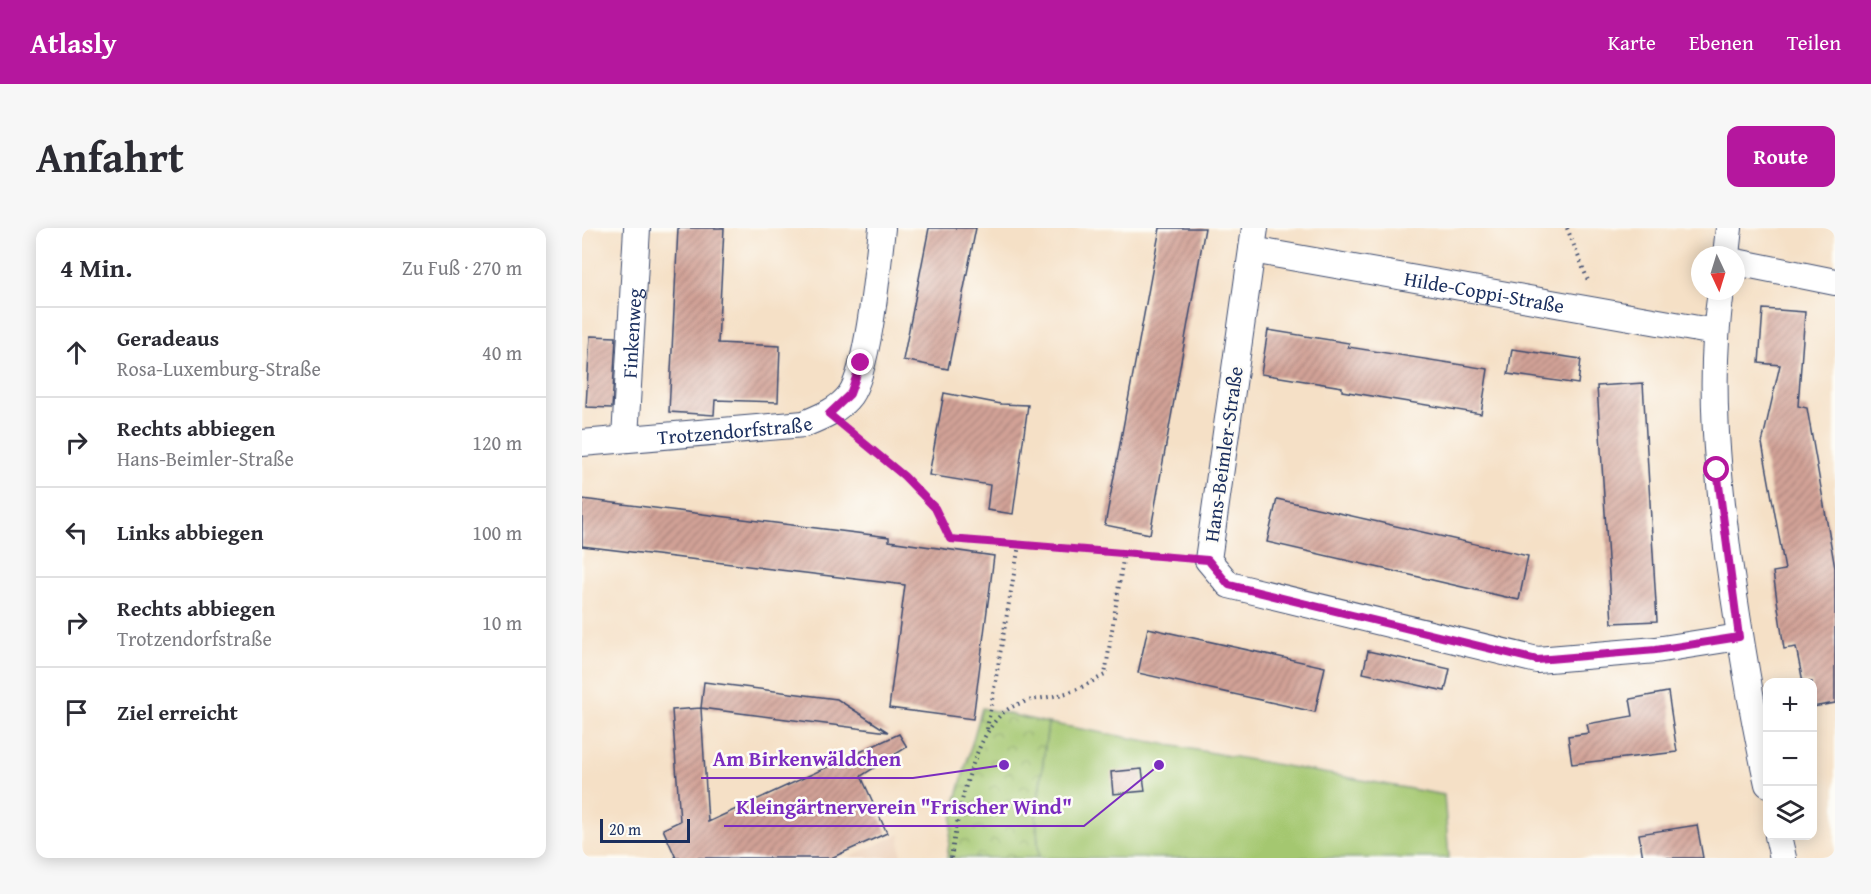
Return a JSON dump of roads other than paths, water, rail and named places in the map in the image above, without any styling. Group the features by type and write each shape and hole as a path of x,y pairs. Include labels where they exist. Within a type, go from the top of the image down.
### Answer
{"street":[{"name":"Finkenweg","path":"625,438 637,228"},
{"name":"Trotzendorfstraße","path":"582,443 804,424 829,414 850,394 861,363 875,291 882,228"},
{"path":"1727,246 1729,228"},
{"name":"Hilde-Coppi-Straße","path":"1254,239 1585,309 1715,332"},
{"name":"Hans-Beimler-Straße","path":"1254,239 1208,560 1229,585 1537,660 1656,650 1739,637"},
{"path":"1745,264 1835,282"},
{"path":"1720,300 1715,332 1717,470 1739,637 1763,763"},
{"path":"1779,840 1783,858"}],"place":[{"name":"Am Birkenwäldchen","path":"1004,765"},
{"name":"Kleingärtnerverein \"Frischer Wind\"","path":"1159,765"}]}
